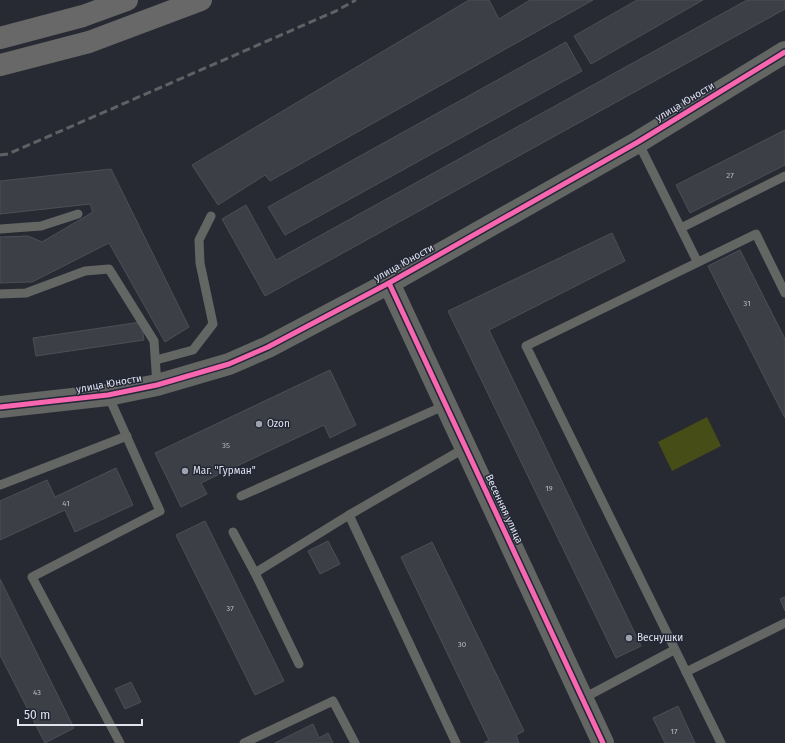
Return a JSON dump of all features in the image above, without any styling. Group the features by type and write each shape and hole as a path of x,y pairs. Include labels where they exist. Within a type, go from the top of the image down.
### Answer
{"main road":[{"path":"0,38 83,16 127,0"},
{"path":"0,65 89,42 201,0"}],"street":[{"name":"улица Юности","path":"0,407 108,395 157,385 229,364 268,347 389,283 638,142 785,52"},
{"name":"Весенняя улица","path":"389,283 602,743"}],"lane":[{"path":"638,142 682,228 697,261"},
{"path":"682,228 785,176"},
{"path":"0,229 41,226 78,214"},
{"path":"156,360 193,350 213,324 200,263 199,240 211,216"},
{"path":"721,743 526,346 697,261 756,234 785,293"},
{"path":"0,294 26,293 85,271 109,269 154,341 157,385"},
{"path":"108,395 160,511 32,577 120,743"},
{"path":"241,496 446,405"},
{"path":"0,485 127,436"},
{"path":"255,573 349,515 465,448"},
{"path":"349,515 456,743"},
{"path":"232,532 255,573 299,664"},
{"path":"686,672 785,623"},
{"path":"582,699 674,650"},
{"path":"244,743 333,701 355,743"}],"green space":[{"path":"707,417 721,446 672,471 658,442"}],"building":[{"path":"469,0 489,0 499,19 530,0 593,0 270,181 265,175 218,205 192,165"},
{"path":"637,0 703,0 591,64 574,36"},
{"path":"747,0 785,0 785,9 265,296 222,219 246,205 276,260"},
{"path":"566,42 582,71 285,235 268,207"},
{"path":"785,130 785,165 690,213 676,185"},
{"path":"111,169 189,327 165,342 109,243 32,282 0,283 0,237 28,236 42,242 93,212 90,204 0,214 0,181"},
{"path":"612,233 625,261 489,330 641,646 616,658 448,311"},
{"path":"740,250 785,339 785,418 708,266"},
{"path":"141,322 144,340 36,356 33,338"},
{"path":"330,370 356,425 330,438 324,425 201,483 207,494 181,507 155,453"},
{"path":"116,468 133,505 75,532 65,510 0,540 0,501 47,480 55,497"},
{"path":"205,521 284,681 255,695 176,535"},
{"path":"328,541 340,564 320,574 308,551"},
{"path":"432,542 524,731 516,735 519,743 484,743 489,740 401,557"},
{"path":"0,579 74,728 45,743 0,655"},
{"path":"785,597 785,611 780,599"},
{"path":"131,682 141,702 125,709 115,689"},
{"path":"678,706 695,743 665,743 653,718"},
{"path":"313,724 319,738 328,733 333,743 275,743"}],"railway":[{"path":"0,155 8,154 336,11 356,0"}],"cycle path":[{"path":"0,407 108,395 157,385 229,364 268,347 389,283 638,142 785,52"},
{"path":"389,283 603,743"}],"place":[{"name":"Ozon","path":"259,424"},
{"name":"Маг. \"Гурман\"","path":"185,471"},
{"name":"Веснушки","path":"629,638"}]}
